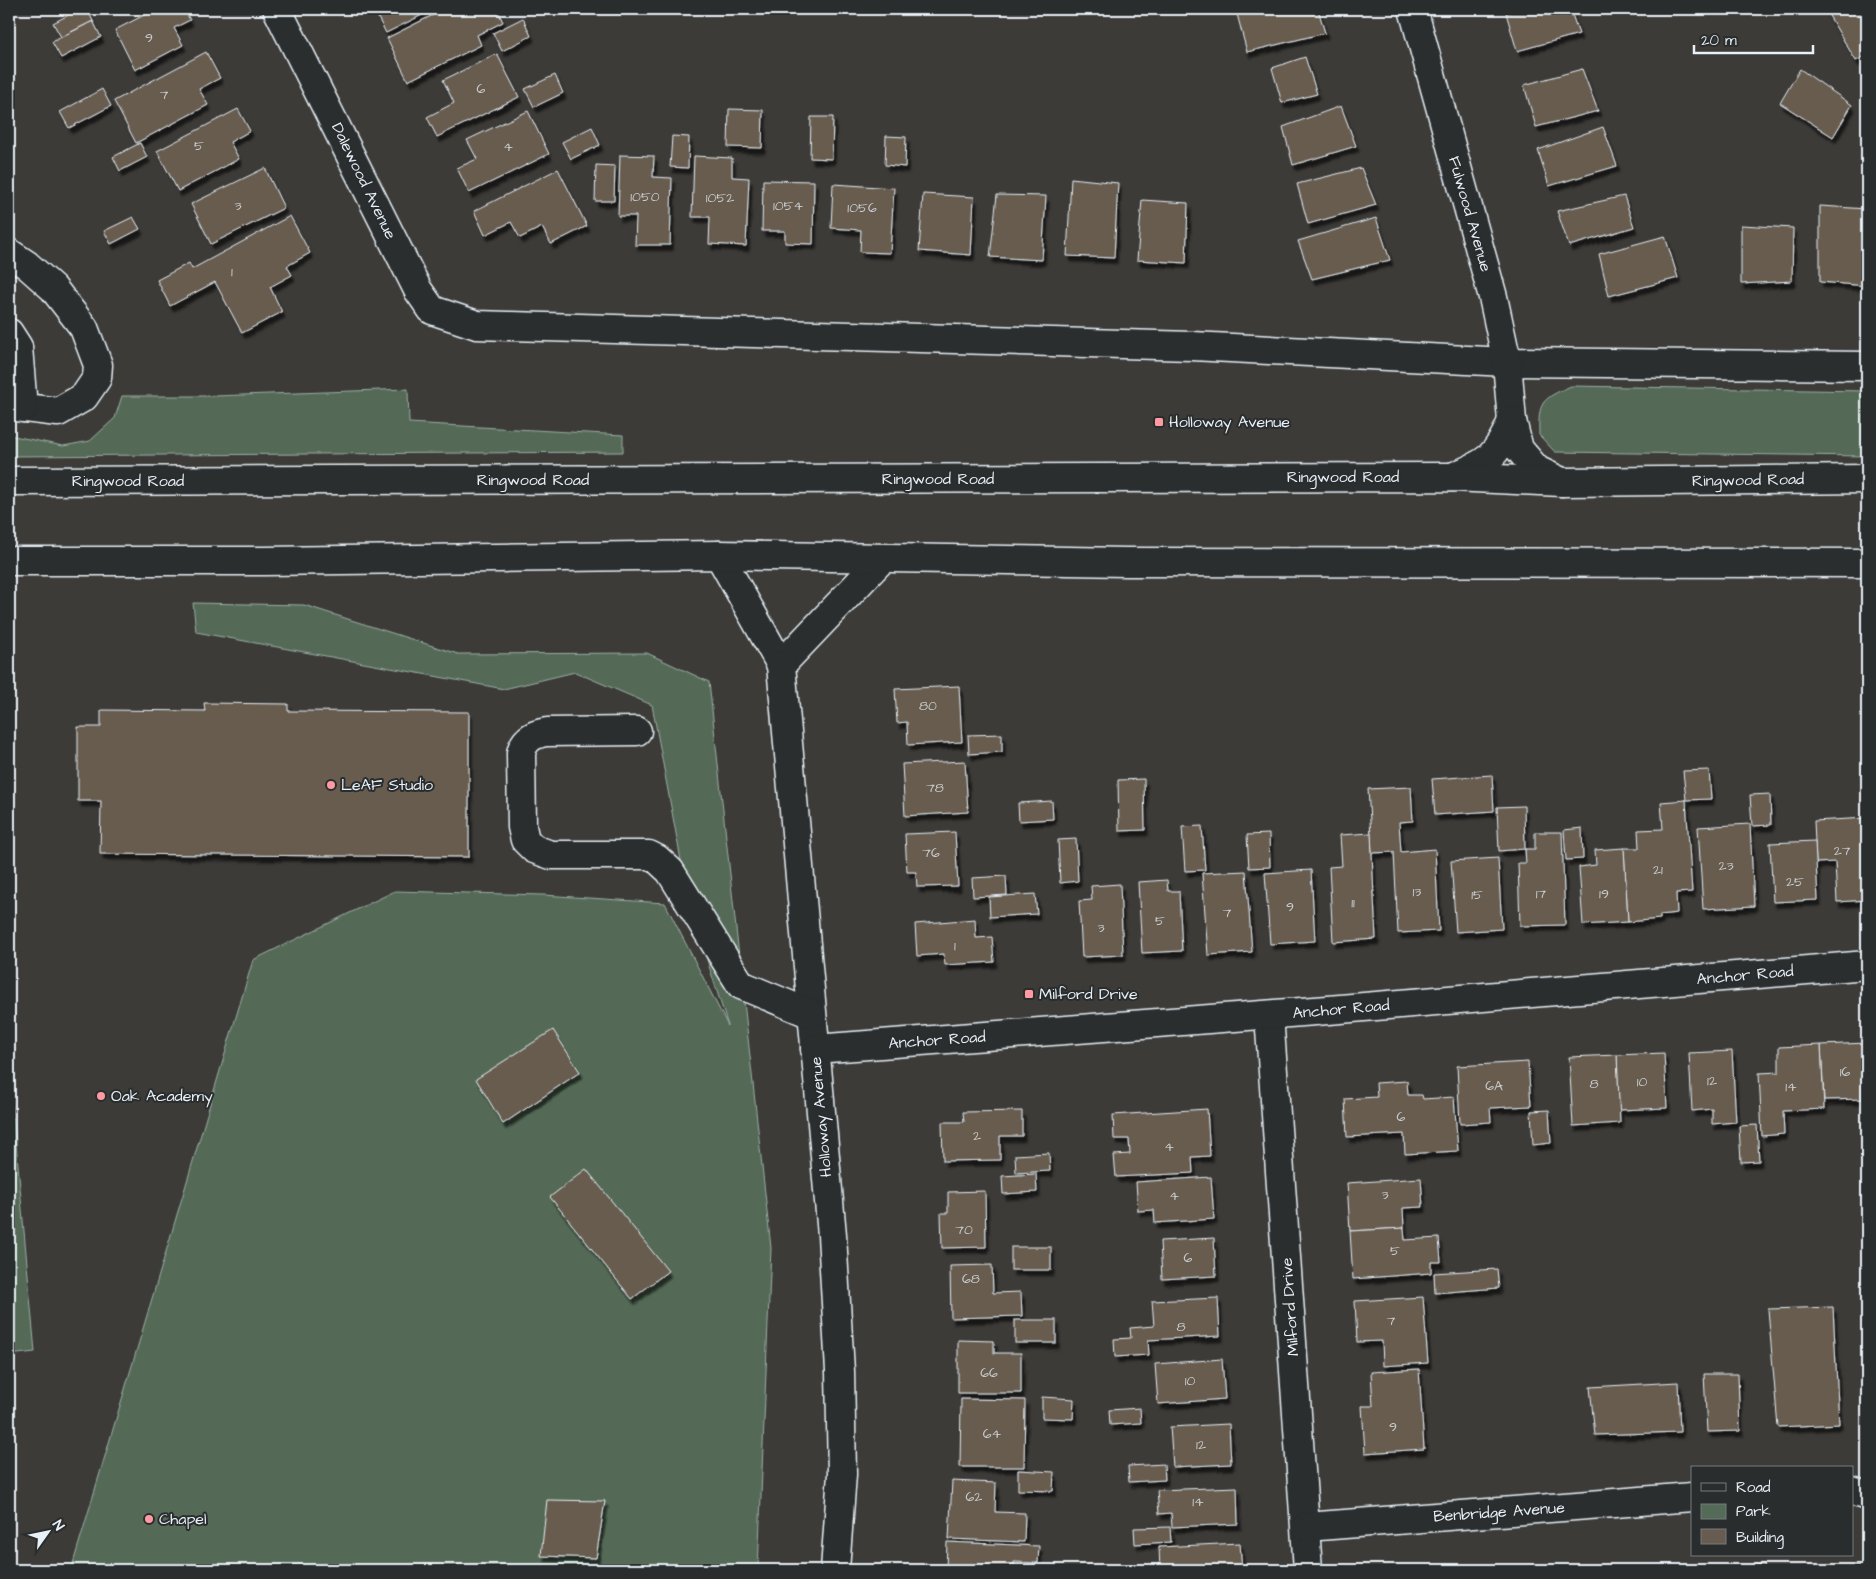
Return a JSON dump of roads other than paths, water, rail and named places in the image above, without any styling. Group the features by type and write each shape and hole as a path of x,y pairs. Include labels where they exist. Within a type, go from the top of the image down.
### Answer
{"main road":[{"name":"Dalewood Avenue","path":"277,9 418,290 432,310 477,325 1192,346 1507,362"},
{"name":"Fulwood Avenue","path":"1413,9 1493,297 1507,362 1512,421 1519,449 1537,470 1562,482"},
{"path":"9,253 27,265 53,288 84,328 98,366 97,378 84,397 58,412 16,407 18,347 9,333"},
{"path":"1507,362 1867,366"},
{"name":"Fulwood Avenue","path":"1452,477 1483,464 1503,442 1512,421"},
{"name":"Ringwood Road","path":"9,481 1452,477 1562,482 1867,479"},
{"path":"9,561 265,561 719,555 1126,562 1867,563"},
{"name":"Holloway Avenue","path":"719,555 781,665 832,1235 840,1371 842,1474 835,1570"},
{"path":"781,665 882,559"},
{"path":"637,731 547,732 536,734 528,739 522,746 521,753 522,826 525,840 534,849 551,855 649,855 657,859 670,871 741,985 811,1014"},
{"name":"Anchor Road","path":"815,1049 1867,965"},
{"name":"Milford Drive","path":"1269,1014 1308,1570"},
{"path":"1854,1492 1867,1496"},
{"name":"Benbridge Avenue","path":"1306,1527 1691,1496"}],"place":[{"name":"Holloway Avenue","path":"1159,422"},
{"name":"LeAF Studio","path":"331,785"},
{"name":"Milford Drive","path":"1029,994"},
{"name":"Oak Academy","path":"101,1096"},
{"name":"Chapel","path":"149,1519"}]}
